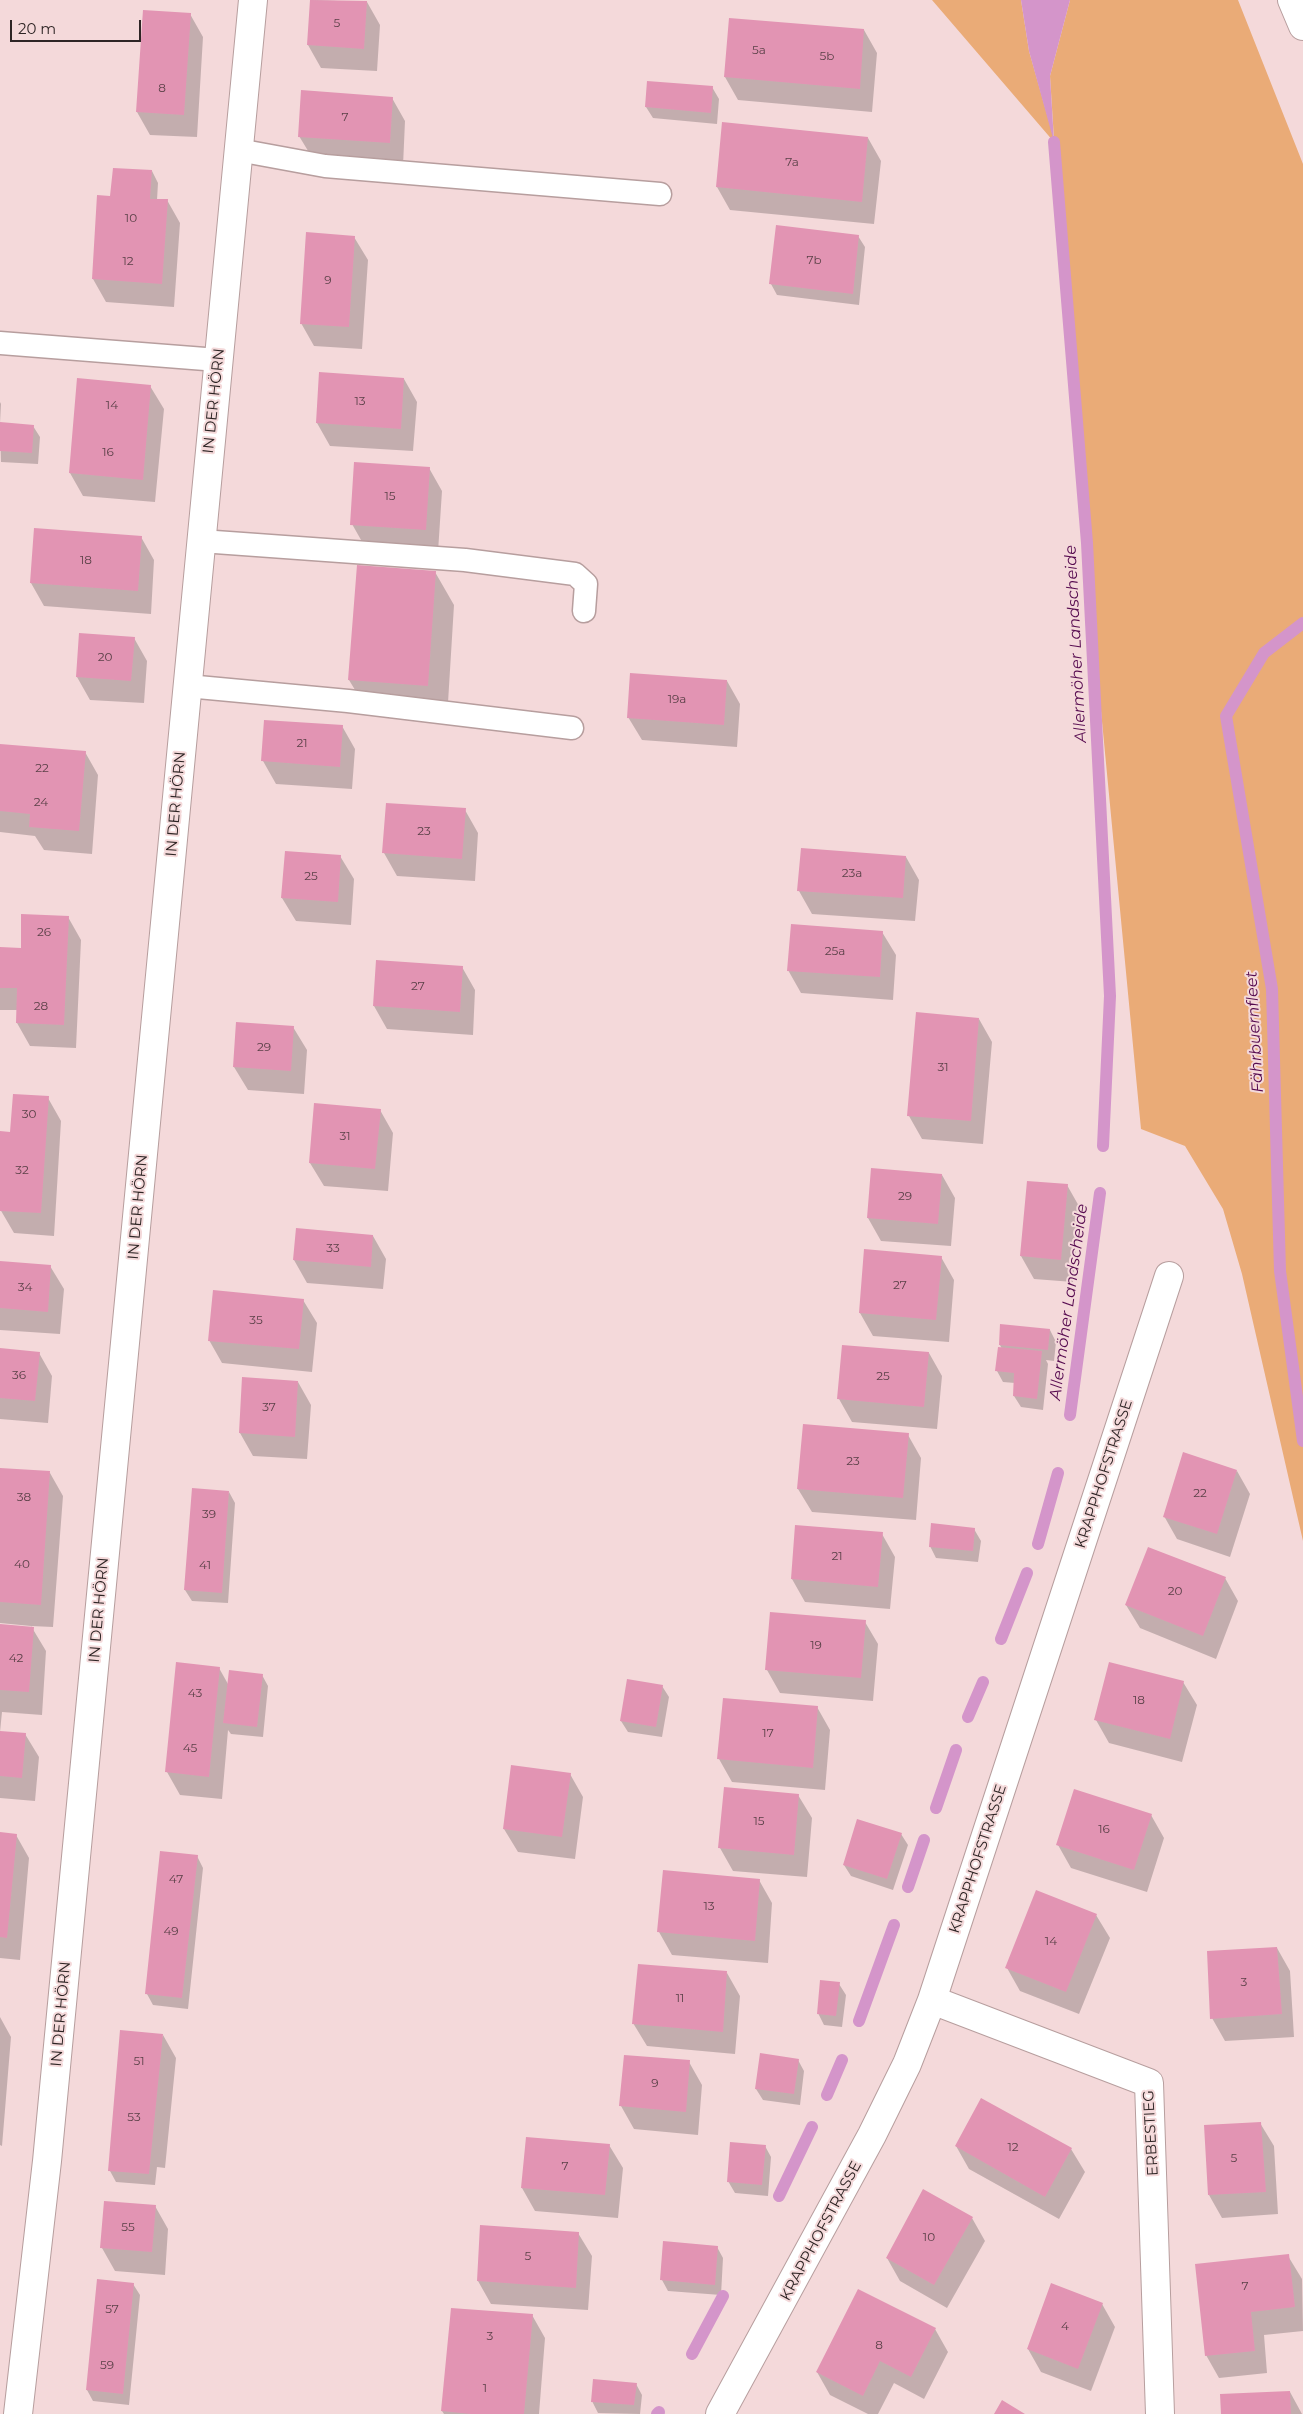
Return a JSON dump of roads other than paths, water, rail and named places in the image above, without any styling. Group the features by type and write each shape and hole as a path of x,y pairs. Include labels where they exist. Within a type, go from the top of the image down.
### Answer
{"main road":[{"name":"IN DER HÖRN","path":"18,2414 49,2142 253,0"},
{"path":"1292,0 1303,26"},
{"name":"KRAPPHOFSTRASSE","path":"720,2414 872,2135 907,2064 932,2000 1169,1276"},
{"name":"ERBESTIEG","path":"932,2000 1149,2083 1160,2414"}],"lane":[{"path":"238,150 325,166 660,194"},
{"path":"0,343 218,360"},
{"path":"201,541 465,560 575,574 586,584 584,611"},
{"path":"187,686 348,701 572,728"}],"waterway":[{"name":"Allermöher Landscheide","path":"1054,142 1087,543 1110,996 1103,1146"},
{"name":"Fährbuernfleet","path":"1303,623 1264,653 1226,716 1272,989 1280,1271 1303,1441"},
{"name":"Allermöher Landscheide","path":"1070,1415 1100,1193"},
{"name":"Allermöher Landscheide","path":"1038,1544 1058,1473"},
{"name":"Allermöher Landscheide","path":"1001,1639 1027,1573"},
{"name":"Allermöher Landscheide","path":"968,1717 983,1682"},
{"name":"Allermöher Landscheide","path":"936,1808 956,1750"},
{"name":"Allermöher Landscheide","path":"908,1887 924,1840"},
{"name":"Allermöher Landscheide","path":"859,2021 894,1925"},
{"name":"Allermöher Landscheide","path":"827,2095 842,2060"},
{"name":"Allermöher Landscheide","path":"779,2196 812,2127"},
{"name":"Allermöher Landscheide","path":"692,2354 723,2296"}]}
